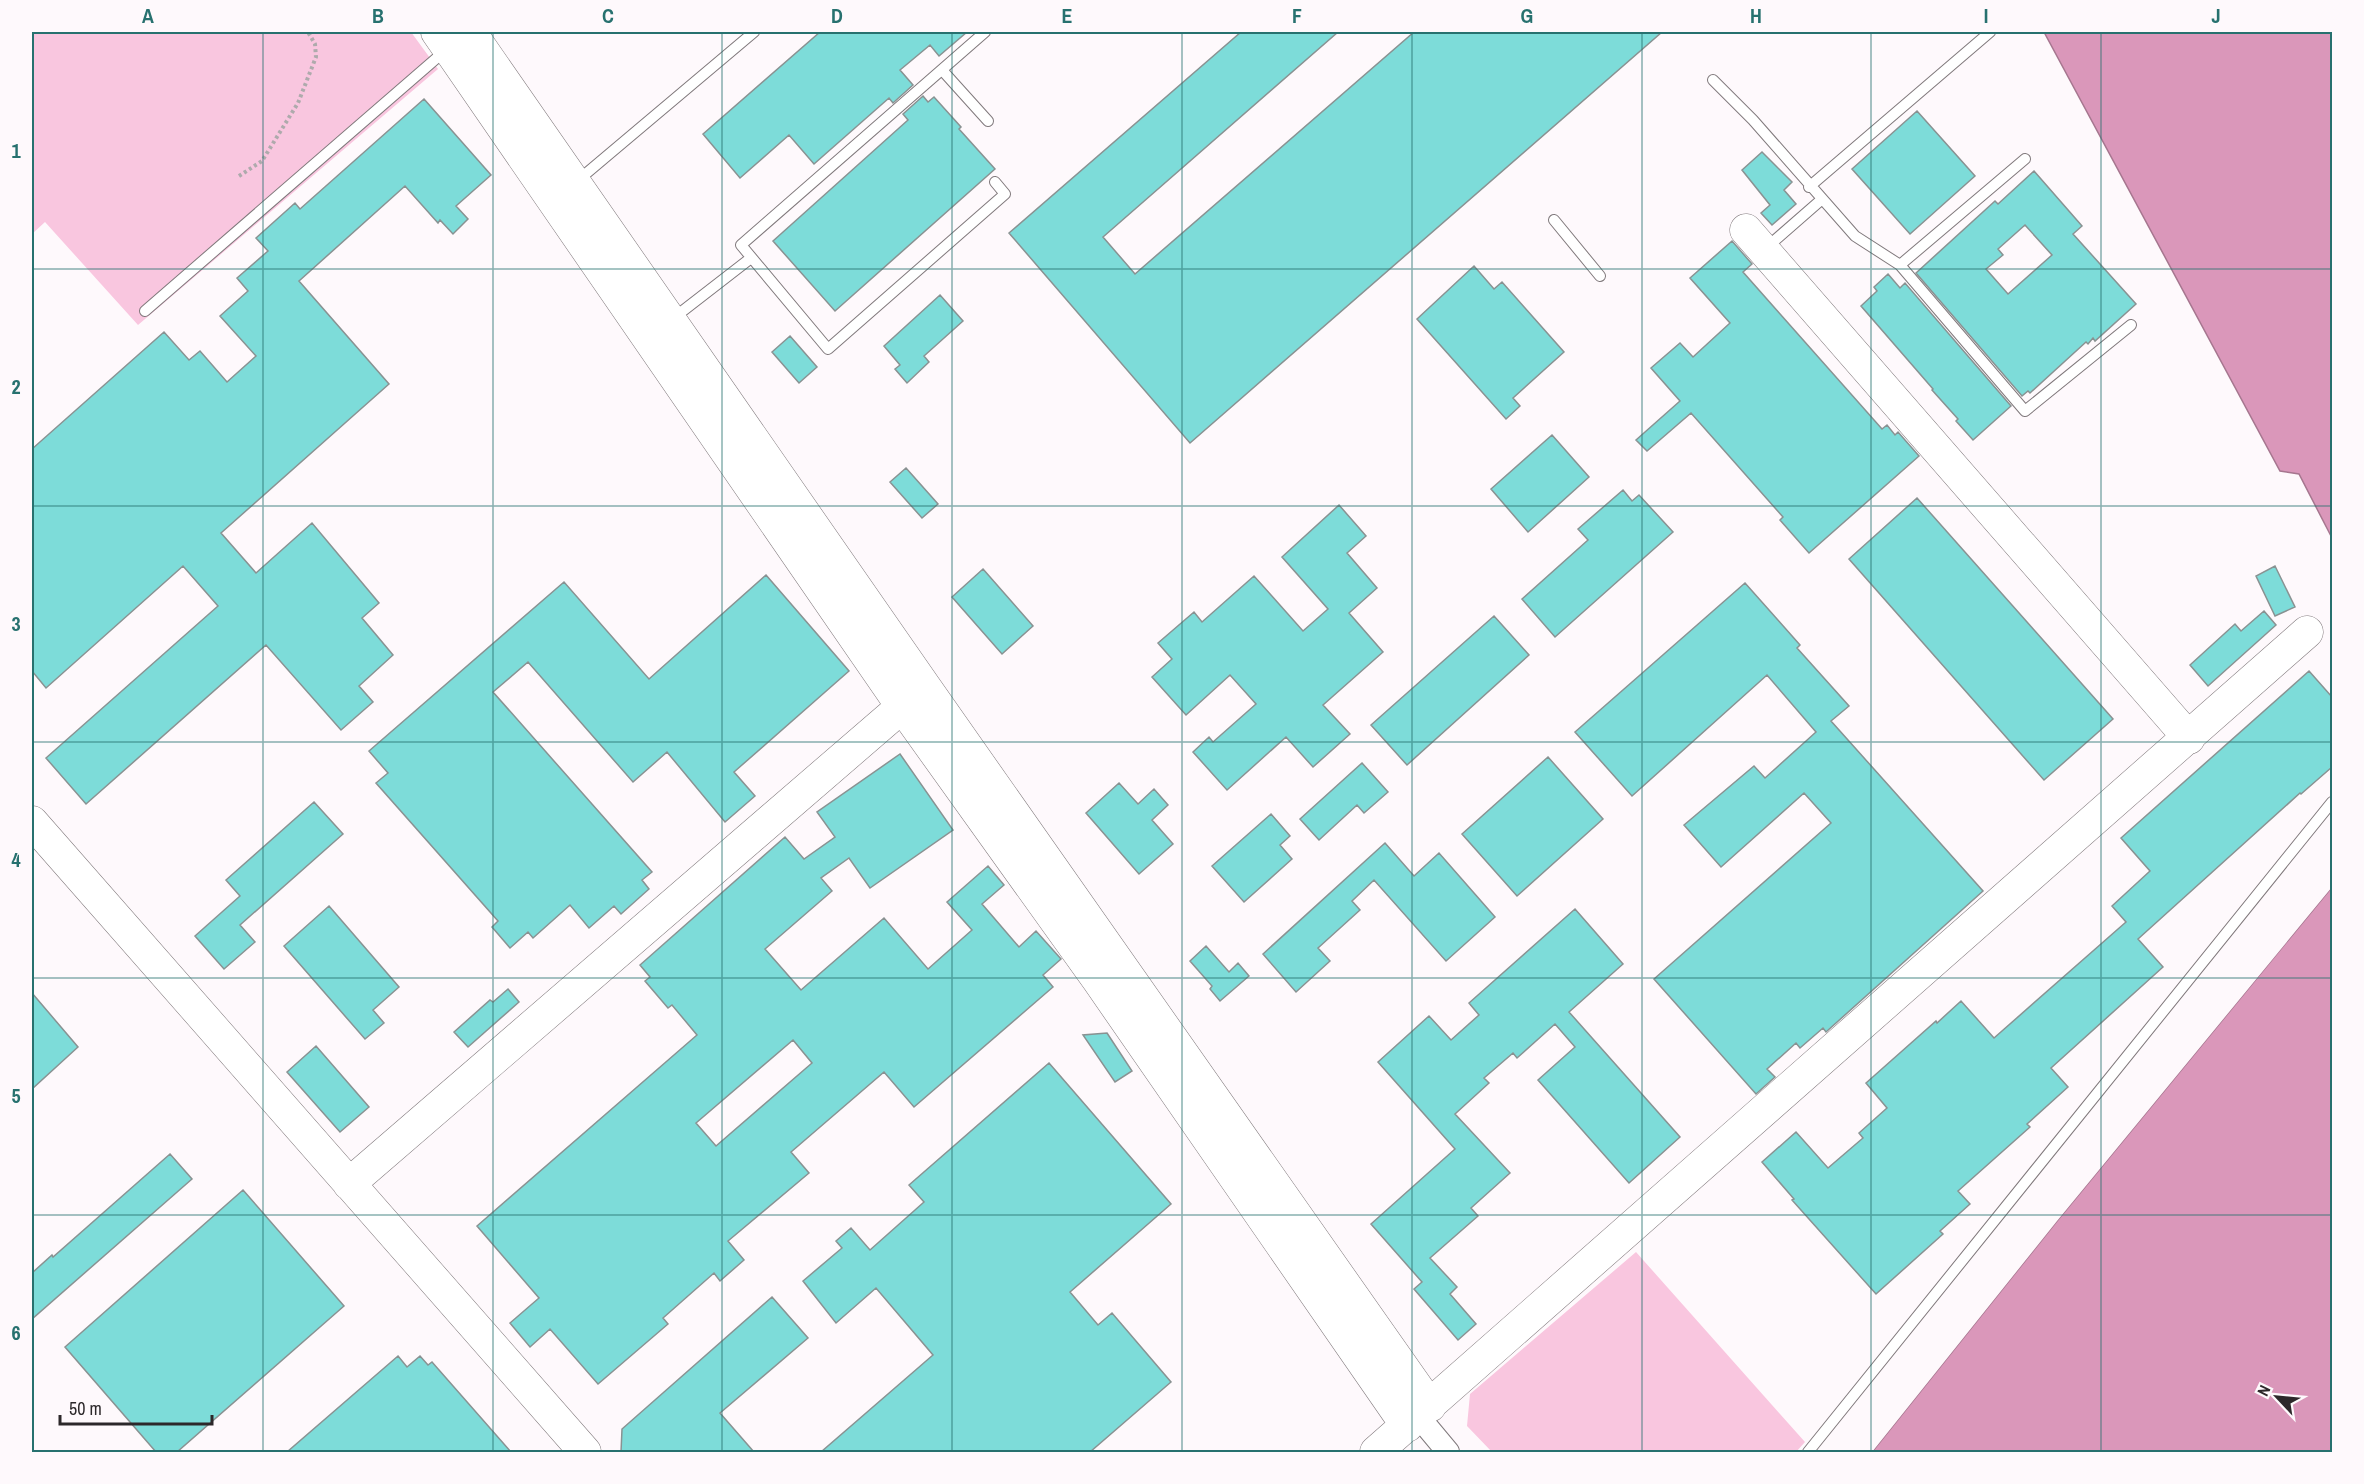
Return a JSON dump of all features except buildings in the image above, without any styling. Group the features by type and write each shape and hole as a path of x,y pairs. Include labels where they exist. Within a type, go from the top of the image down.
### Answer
{"street":[{"path":"452,37 561,187 913,696 1418,1416 1448,1452"},
{"path":"561,187 651,317 669,368 913,696"},
{"path":"1755,240 2189,738"},
{"path":"1376,1452 2307,632"},
{"path":"349,1184 913,696"},
{"path":"32,822 585,1452"}],"lane":[{"path":"561,187 754,32"},
{"path":"985,32 741,245 828,349 1005,194 995,182"},
{"path":"1809,187 1990,32"},
{"path":"145,311 452,37"},
{"path":"942,70 988,121"},
{"path":"1713,80 1753,120 1809,187 1855,236 1900,265 2025,411 2131,325"},
{"path":"1900,265 2025,159"},
{"path":"1755,240 1821,200"},
{"path":"1554,220 1600,276"},
{"path":"669,368 664,348 651,317 751,258"},
{"path":"1808,1452 2332,802"}],"path":[{"path":"239,176 262,161 298,103 316,57 315,44 308,32"}],"shaded area":[{"path":"32,32 411,32 438,69 138,325 45,222 32,234"},
{"path":"2044,32 2332,32 2332,538 2299,474 2280,471"},
{"path":"2332,887 2332,1452 1872,1452 2057,1221"},
{"path":"1636,1252 1805,1442 1796,1452 1492,1452 1467,1426 1470,1394"}],"pier":[{"path":"2332,884 2332,887 2057,1221 1872,1452 1869,1452 2055,1219"}]}
